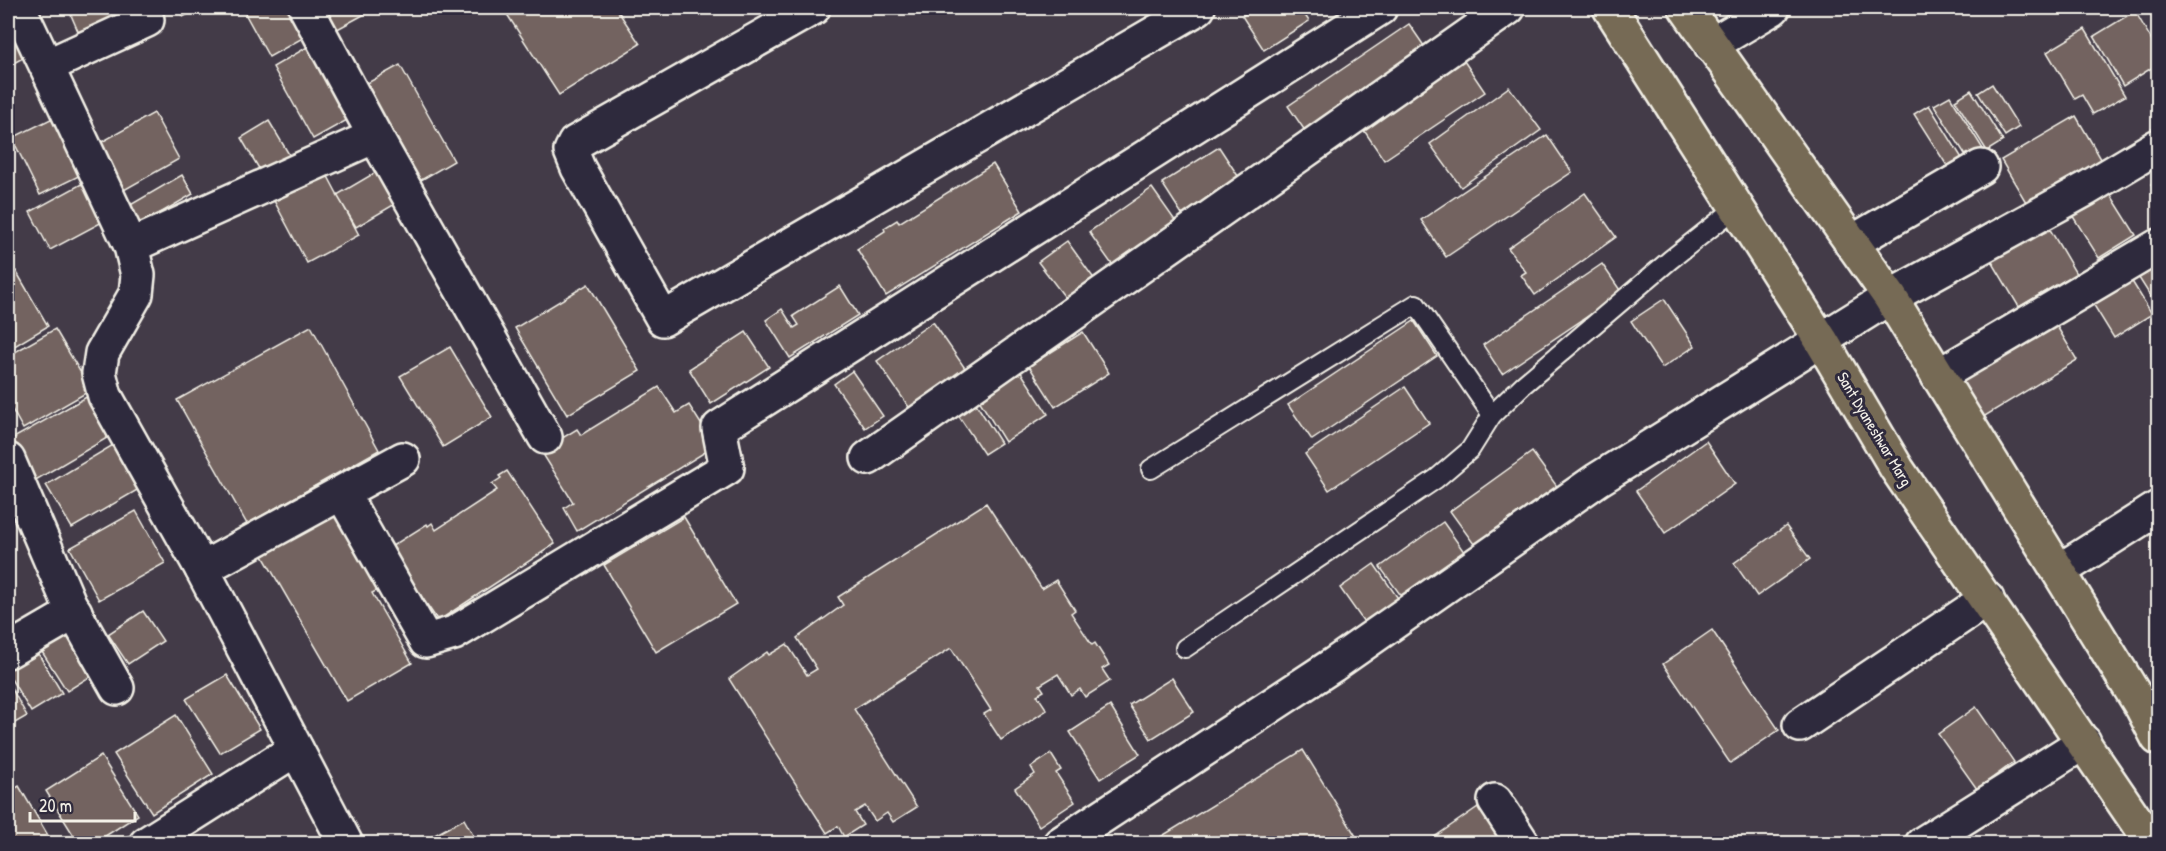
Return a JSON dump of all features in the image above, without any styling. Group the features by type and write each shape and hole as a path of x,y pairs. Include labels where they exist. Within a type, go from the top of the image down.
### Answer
{"main road":[{"name":"Sant Dyaneshwar Marg","path":"1610,8 1821,340 1898,469 2152,843"},
{"path":"1686,8 1890,297 2142,707 2158,738"}],"street":[{"path":"19,8 131,246 138,275 136,294 102,353 99,374 105,396 202,569 346,843"},
{"path":"306,8 375,136 546,437"},
{"path":"813,8 576,143 571,151 578,168 663,319 1198,8"},
{"path":"342,493 426,641 454,633 727,468 719,428 1380,8"},
{"path":"868,458 1508,8"},
{"path":"1711,45 1773,8"},
{"path":"46,66 147,20"},
{"path":"131,246 375,136"},
{"path":"1060,843 1333,665 1597,480 1890,297 2086,189 2158,146"},
{"path":"1851,243 1981,167"},
{"path":"1938,376 2158,246"},
{"path":"202,569 403,459"},
{"path":"8,460 75,612 117,688"},
{"path":"2059,571 2158,508"},
{"path":"1800,725 1987,599"},
{"path":"8,651 75,612"},
{"path":"1922,843 2084,742"},
{"path":"146,843 296,749"},
{"path":"1495,801 1523,843"}],"lane":[{"path":"1185,648 1436,479 1470,450 1492,415 1523,386 1670,260 1737,207"},
{"path":"1151,469 1416,304 1492,415"}],"building":[{"path":"68,8 138,8 83,43"},
{"path":"179,8 200,8 183,17"},
{"path":"242,8 293,8 308,35 269,57"},
{"path":"318,8 376,8 332,32"},
{"path":"503,8 616,8 640,44 559,95"},
{"path":"1255,8 1300,8 1309,21 1264,50 1242,16"},
{"path":"2135,11 2158,51 2158,64 2123,86 2094,36"},
{"path":"1409,24 1431,56 1310,138 1288,106"},
{"path":"8,25 25,57 8,66"},
{"path":"2085,29 2125,96 2093,114 2082,95 2075,99 2047,52"},
{"path":"309,46 349,119 313,139 273,67"},
{"path":"1462,58 1485,92 1384,160 1361,126"},
{"path":"400,65 454,161 416,183 362,86"},
{"path":"1992,84 2019,127 2005,136 1978,93"},
{"path":"1509,87 1541,130 1461,187 1430,144"},
{"path":"1971,90 2003,141 1987,151 1955,100"},
{"path":"1950,96 1983,149 1968,159 1934,105"},
{"path":"1929,105 1965,163 1951,172 1914,114"},
{"path":"63,113 91,170 40,195 12,138"},
{"path":"154,113 179,159 124,190 98,144"},
{"path":"2076,116 2104,164 2030,209 2001,160"},
{"path":"269,121 293,161 264,177 241,138"},
{"path":"1547,135 1572,172 1446,257 1421,220"},
{"path":"1219,147 1244,185 1187,222 1162,183"},
{"path":"993,164 1022,211 886,296 857,249 885,231 884,228 897,220 899,223"},
{"path":"323,167 359,235 307,263 271,195"},
{"path":"383,168 402,200 356,227 337,195"},
{"path":"182,175 193,194 138,226 127,207"},
{"path":"2158,180 2158,201 2151,184"},
{"path":"87,181 108,219 50,250 30,212"},
{"path":"1152,188 1181,229 1118,273 1089,232"},
{"path":"2109,192 2136,235 2099,258 2072,215"},
{"path":"1585,193 1616,237 1535,295 1521,275 1526,272 1508,248"},
{"path":"2048,226 2078,277 2068,284 2065,280 2019,307 1991,260"},
{"path":"1067,241 1095,280 1067,300 1038,262"},
{"path":"2158,251 2158,308 2132,267"},
{"path":"1602,264 1622,293 1502,374 1483,345"},
{"path":"2125,270 2152,314 2114,338 2087,294"},
{"path":"16,271 48,326 8,350 8,276"},
{"path":"588,284 640,371 567,415 515,328"},
{"path":"840,286 858,315 790,358 766,320 782,309 794,328 799,325 793,316"},
{"path":"1664,299 1695,346 1662,368 1631,321"},
{"path":"2052,318 2077,360 1980,419 1955,377"},
{"path":"1414,321 1437,356 1312,440 1288,405"},
{"path":"933,322 969,374 913,413 877,361"},
{"path":"311,326 379,450 247,524 177,400"},
{"path":"55,329 91,390 23,429 8,402 8,356"},
{"path":"746,332 769,367 711,404 689,369"},
{"path":"1083,332 1109,373 1055,407 1029,366"},
{"path":"450,347 492,417 443,447 400,376"},
{"path":"1013,360 1048,414 1005,442 971,387"},
{"path":"852,371 883,416 865,428 834,384"},
{"path":"659,387 676,413 689,405 715,446 577,531 564,508 573,502 541,451 577,429 581,435"},
{"path":"1405,387 1429,423 1329,490 1305,454"},
{"path":"968,391 1001,443 984,454 950,403"},
{"path":"90,395 112,435 34,481 10,440"},
{"path":"1706,441 1735,484 1665,533 1636,491"},
{"path":"113,445 139,489 72,528 46,485"},
{"path":"1532,452 1561,492 1479,551 1450,511"},
{"path":"507,471 555,544 438,621 389,548 427,524 428,526 432,523 436,530 497,490 492,484"},
{"path":"986,503 1042,589 1056,580 1075,610 1071,613 1092,645 1095,643 1109,665 1102,669 1110,681 1085,697 1080,689 1071,695 1058,674 1040,685 1044,691 1037,695 1047,710 1001,740 984,714 991,710 951,648 854,709 917,807 893,822 887,813 875,821 865,806 855,812 863,825 844,837 838,826 827,833 729,679 767,652 769,655 787,644 807,675 817,669 797,638 843,605 838,597"},
{"path":"136,511 165,563 99,600 70,548"},
{"path":"337,514 380,589 372,593 412,663 347,701 263,556"},
{"path":"684,517 736,604 656,652 604,565"},
{"path":"1443,522 1467,556 1405,601 1380,567"},
{"path":"1786,526 1810,559 1757,596 1734,563"},
{"path":"1374,564 1400,601 1366,625 1340,588"},
{"path":"143,611 163,641 128,664 108,634"},
{"path":"68,621 99,671 67,691 35,641"},
{"path":"1712,630 1779,730 1730,763 1663,664"},
{"path":"30,640 62,693 31,712 8,674 8,654"},
{"path":"227,675 260,729 220,753 186,699"},
{"path":"1172,678 1194,712 1151,739 1129,705"},
{"path":"8,682 27,716 8,727"},
{"path":"1110,706 1140,754 1100,779 1070,732"},
{"path":"1976,707 2014,762 1977,789 1938,734"},
{"path":"176,715 213,774 152,813 114,754"},
{"path":"1303,750 1359,841 1355,844 1149,844"},
{"path":"1051,754 1061,770 1056,773 1075,802 1039,826 1015,788 1035,774 1031,767"},
{"path":"101,756 138,815 93,844 79,844 46,791"},
{"path":"19,786 53,844 8,844 8,793"},
{"path":"1478,807 1503,844 1436,844 1433,838"},
{"path":"464,819 478,844 418,844"}]}
